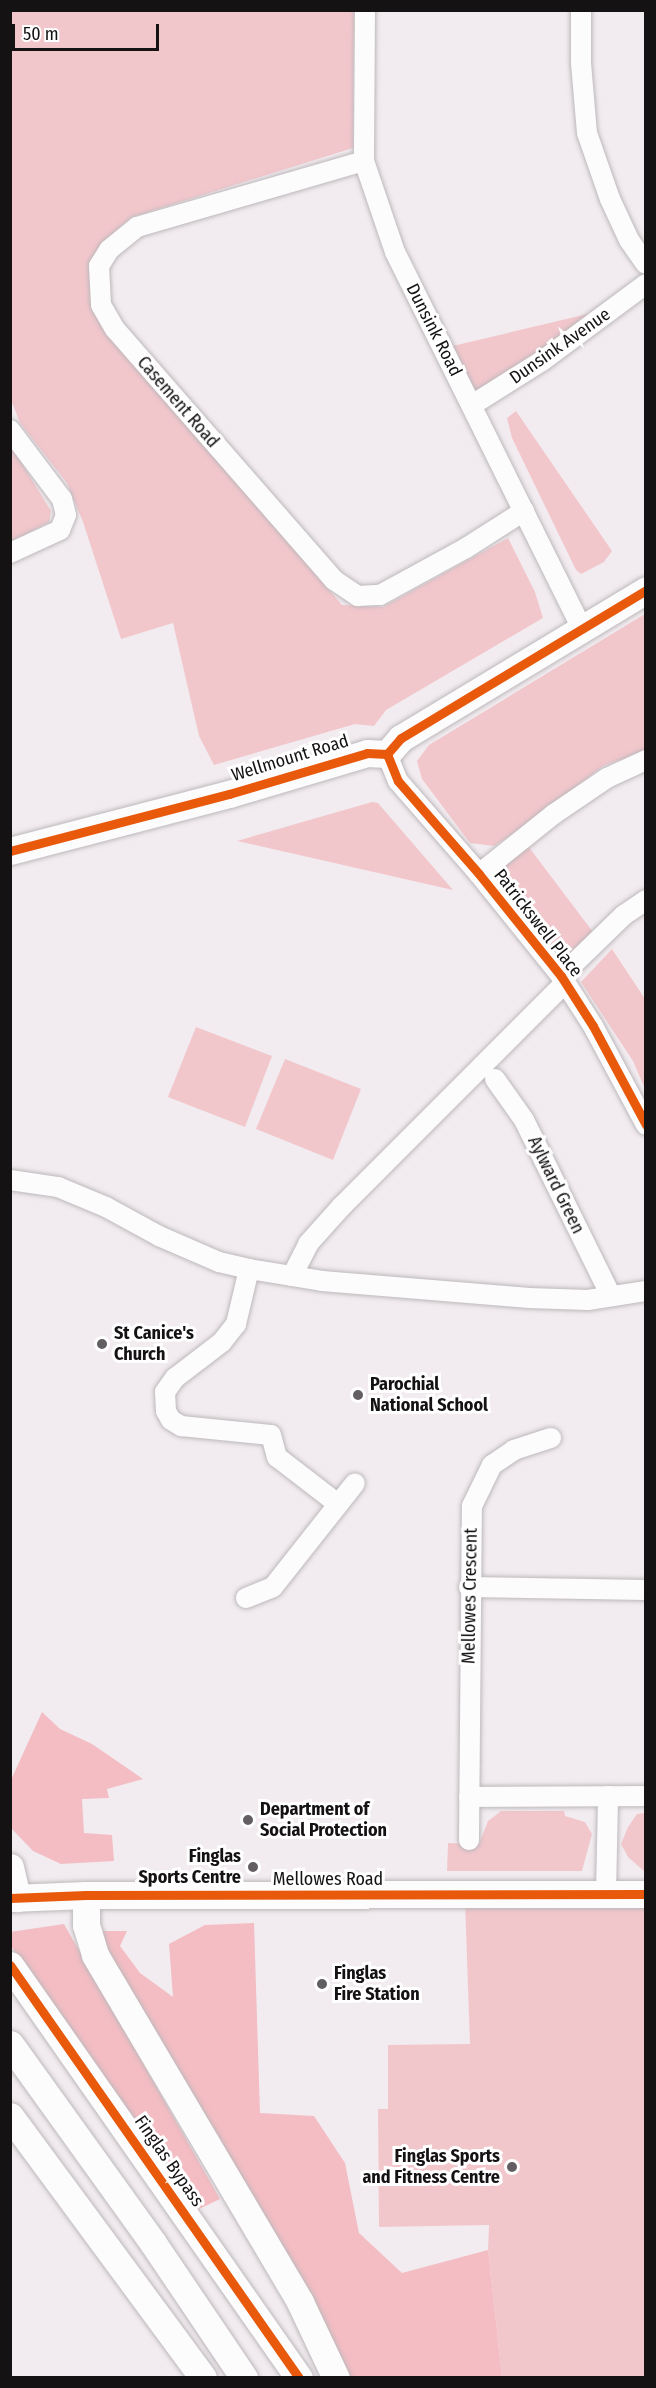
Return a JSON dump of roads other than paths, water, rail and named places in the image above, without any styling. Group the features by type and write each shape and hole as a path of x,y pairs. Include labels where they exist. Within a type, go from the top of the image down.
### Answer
{"main road":[{"path":"387,754 401,738 583,630 645,590"},
{"name":"Wellmount Road","path":"10,851 229,794 367,753 387,754"},
{"path":"10,1867 14,1898"},
{"name":"Mellowes Road","path":"14,1898 86,1895 645,1894"},
{"path":"86,1895 86,1924 95,1955 300,2302 336,2378"},
{"name":"Finglas Bypass","path":"10,1965 299,2378"},
{"path":"10,2044 146,2233 244,2378"},
{"path":"10,2116 203,2378"}],"street":[{"name":"Dunsink Road","path":"365,10 363,161 395,252 583,630"},
{"path":"581,10 581,63 587,133 610,199 629,240 645,264"},
{"name":"Casement Road","path":"363,161 136,227 109,250 99,266 101,305 115,329 334,580 358,596 380,595 466,548 524,511"},
{"name":"Dunsink Avenue","path":"472,405 542,361 645,284"},
{"path":"10,430 62,499 66,515 60,530 10,553"},
{"name":"Patrickswell Place","path":"387,754 398,782 479,874 563,980 593,1026 645,1125"},
{"path":"479,874 554,814 598,784 645,760"},
{"path":"292,1276 308,1244 342,1206 624,915 639,902 645,900"},
{"name":"Aylward Green","path":"495,1079 524,1120 611,1296"},
{"path":"10,1180 58,1187 106,1207 159,1236 219,1262 249,1269 292,1276 529,1298 588,1300 645,1292"},
{"path":"249,1269 236,1324 222,1342 175,1378 165,1392 166,1411 171,1420 181,1426 271,1434 277,1457 338,1504"},
{"name":"Mellowes Crescent","path":"469,1840 471,1506 482,1480 492,1465 514,1450 551,1438"},
{"path":"246,1598 273,1587 354,1483"},
{"path":"469,1587 645,1590"},
{"path":"469,1797 645,1796"},
{"path":"606,1894 608,1797"}],"place":[{"name":"St Canice's Church","path":"102,1344"},
{"name":"Parochial National School","path":"358,1395"},
{"name":"Department of Social Protection","path":"248,1820"},
{"name":"Finglas Sports Centre","path":"253,1867"},
{"name":"Finglas Fire Station","path":"322,1984"},
{"name":"Finglas Sports and Fitness Centre","path":"512,2167"}]}
